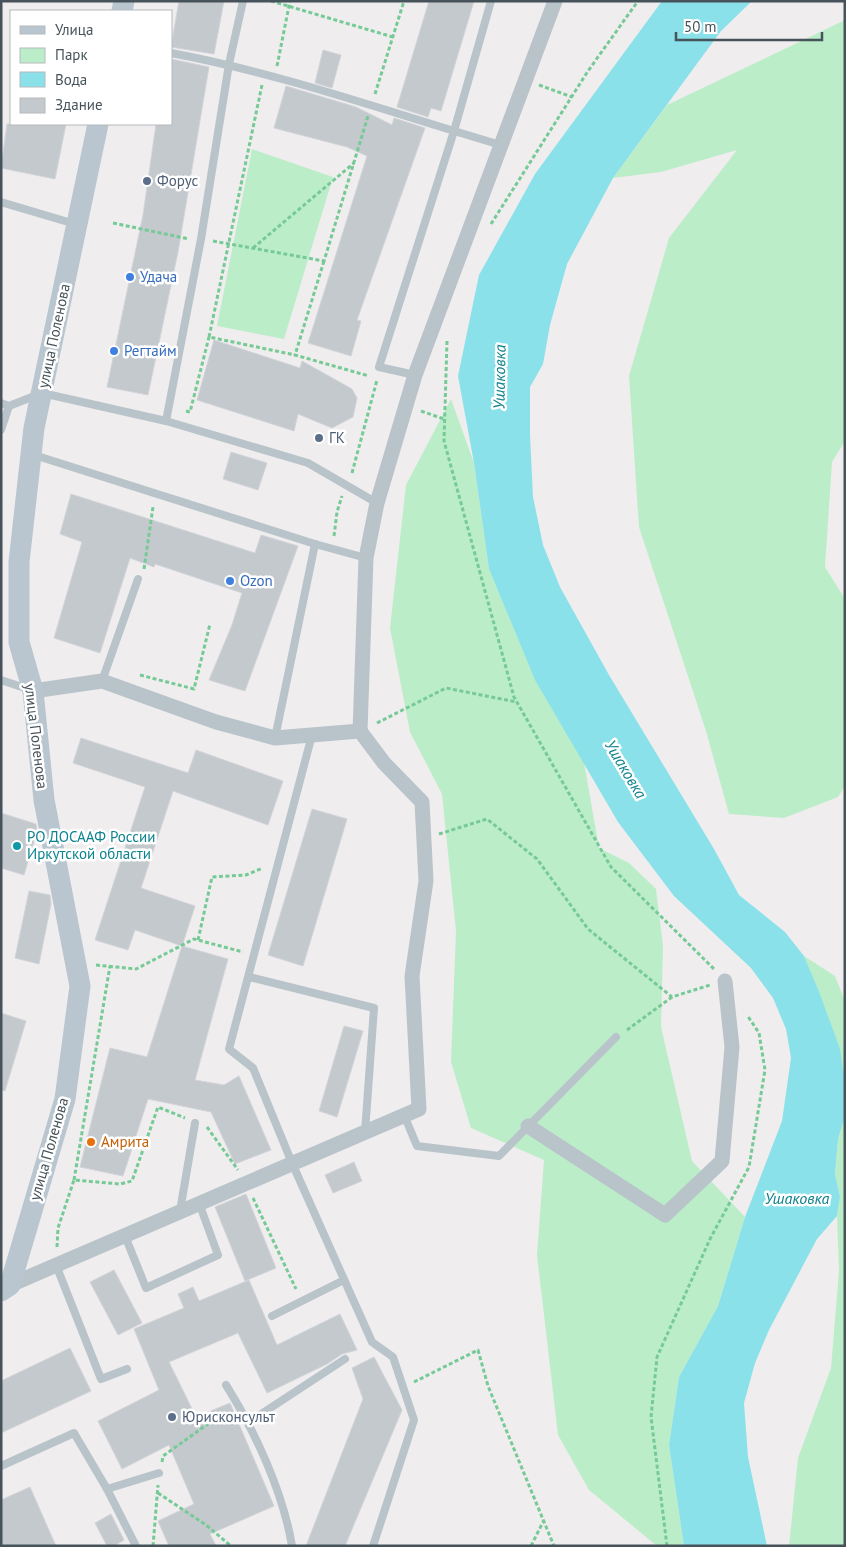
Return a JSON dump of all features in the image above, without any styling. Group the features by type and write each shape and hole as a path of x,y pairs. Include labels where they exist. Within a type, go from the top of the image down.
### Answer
{"street":[{"path":"424,839 422,802 384,763 360,731 366,558 378,503 413,381 555,1"},
{"name":"улица Поленова","path":"6,1288 65,1099 80,986 44,800 33,691 19,642 19,562 31,454 98,125"},
{"path":"33,691 102,681 216,722 275,738 360,731"},
{"name":"улица Поленова","path":"6,1288 419,1109 412,976 426,881 424,839"},
{"path":"528,1126 665,1215 722,1161 732,1047 725,981"}],"lane":[{"path":"166,421 201,240 229,64 243,1"},
{"path":"413,381 379,367 454,131 491,1"},
{"path":"172,53 229,64 275,76 501,145"},
{"path":"1,202 77,225"},
{"path":"1,430 5,405 42,393 166,421 308,463 378,503"},
{"path":"31,454 315,544 366,558"},
{"path":"275,738 315,544"},
{"path":"102,681 138,579"},
{"path":"1,680 33,691"},
{"path":"312,735 230,1050 253,1068 292,1163 372,1342 393,1356 414,1420 374,1546"},
{"path":"249,977 374,1008 365,1132"},
{"path":"404,1115 417,1146 499,1156 616,1037"},
{"path":"180,1212 196,1123"},
{"path":"125,1236 146,1288 218,1255 199,1203"},
{"path":"56,1265 101,1379 127,1369"},
{"path":"272,1316 344,1280"},
{"path":"249,1422 345,1359"},
{"path":"226,1385 249,1422 288,1521 292,1546"},
{"path":"1,1466 74,1433 107,1489 136,1546"},
{"path":"107,1489 159,1473"}],"path":[{"path":"271,1 393,38"},
{"path":"275,76 290,1"},
{"path":"374,97 404,1"},
{"path":"489,227 572,97 638,1"},
{"path":"168,408 190,412 209,337 264,73"},
{"path":"525,80 572,97"},
{"path":"295,356 368,115"},
{"path":"253,248 354,163"},
{"path":"113,223 324,261"},
{"path":"447,334 444,441 517,702 611,867 725,981 672,997 616,1037"},
{"path":"209,337 295,356 377,378 413,381"},
{"path":"334,543 337,512 352,472 379,367"},
{"path":"406,406 444,419"},
{"path":"107,666 194,689 210,624"},
{"path":"360,731 446,688 517,702"},
{"path":"424,839 487,819 537,860 588,929 672,997"},
{"path":"198,940 212,877 246,874 279,862"},
{"path":"75,962 136,969 194,939 254,955"},
{"path":"56,1265 58,1228 74,1180 110,966"},
{"path":"667,1546 652,1417 657,1357 710,1239 749,1166 765,1070 759,1034 744,1011"},
{"path":"74,1180 120,1184 132,1181 158,1107 210,1128 246,1183 302,1301"},
{"path":"403,1388 478,1350 488,1386 554,1546"},
{"path":"153,1546 159,1473 163,1456 222,1414 249,1422"},
{"path":"158,1493 206,1525 231,1546"},
{"path":"531,1546 544,1520"}],"green space":[{"path":"845,20 845,441 832,462 825,567 845,599 845,786 838,797 784,818 729,814 706,731 639,527 629,376 669,238 737,150 661,172 613,178 667,105"},
{"path":"252,149 333,177 284,339 217,326"},
{"path":"451,399 474,463 489,569 535,679 584,762 599,848 629,863 656,889 663,946 661,1027 692,1161 745,1217 718,1306 679,1377 669,1445 684,1546 657,1546 589,1490 558,1435 537,1255 544,1160 471,1128 451,1062 456,931 442,794 410,732 390,628 406,485"},
{"path":"804,956 835,976 845,1001 845,1083 834,1034"},
{"path":"845,1116 845,1546 789,1546 798,1458 831,1368 839,1271 837,1216 840,1197 835,1174 838,1139"}],"water":[{"name":"Ушаковка","path":"662,1 752,1 721,31 613,178 567,264 550,325 543,364 530,387 533,497 543,545 560,587 609,675 714,849 739,895 785,932 804,956 840,1049 845,1083 845,1116 838,1139 835,1174 840,1197 837,1216 817,1239 769,1330 755,1363 744,1403 748,1457 767,1546 684,1546 669,1445 679,1377 718,1306 745,1217 782,1121 791,1058 786,1029 773,998 751,968 674,896 618,822 535,680 489,569 474,463 458,376 479,275 535,174"}],"building":[{"path":"179,1 224,1 214,54 172,47"},
{"path":"429,1 474,1 441,111 431,108 428,117 397,107"},
{"path":"323,50 341,55 332,88 315,83"},
{"path":"172,59 209,67 178,252 148,395 107,387 143,215 156,125 172,125"},
{"path":"286,86 356,107 392,125 394,118 425,128 357,320 361,321 351,356 308,343 367,156 347,147 274,128"},
{"path":"7,124 66,125 55,179 1,168"},
{"path":"214,340 300,368 302,361 352,389 357,398 353,417 332,428 298,414 294,431 197,400"},
{"path":"231,452 267,463 258,490 223,479"},
{"path":"71,494 255,553 261,535 298,546 245,691 209,680 232,625 242,593 155,564 154,567 130,558 100,653 54,638 82,542 60,534"},
{"path":"81,738 188,773 196,750 283,781 268,825 173,791 141,888 195,906 182,946 135,930 128,950 95,940 145,787 73,763"},
{"path":"312,809 347,819 303,966 268,955"},
{"name":"РО ДОСААФ России Иркутской области","path":"1,813 36,824 37,831 24,875 1,868"},
{"path":"29,891 50,895 51,904 39,964 15,958"},
{"path":"182,946 228,959 195,1080 224,1085 239,1076 271,1150 235,1164 211,1112 148,1099 123,1176 80,1167 110,1048 147,1057"},
{"path":"1,1013 26,1021 5,1091 1,1090"},
{"path":"344,1026 363,1031 337,1117 319,1111"},
{"path":"354,1162 362,1181 333,1193 325,1175"},
{"path":"246,1194 276,1268 245,1281 215,1207"},
{"path":"114,1270 142,1323 118,1335 90,1282"},
{"path":"249,1280 277,1345 340,1314 357,1350 342,1354 327,1364 267,1393 238,1333 169,1362 196,1417 230,1403 274,1506 210,1534 216,1546 169,1546 158,1521 194,1504 169,1445 122,1469 98,1421 159,1390 134,1329 184,1308 178,1294 193,1287 199,1301"},
{"path":"70,1348 91,1391 1,1433 1,1381"},
{"path":"374,1357 402,1410 345,1546 306,1546 363,1399 352,1368"},
{"path":"30,1487 56,1546 1,1546 1,1500"},
{"path":"111,1514 124,1540 114,1546 107,1546 95,1523"}],"place":[{"name":"Форус","path":"147,181"},
{"name":"Удача","path":"130,277"},
{"name":"Регтайм","path":"114,351"},
{"name":"ГК","path":"319,438"},
{"name":"Ozon","path":"230,581"},
{"name":"РО ДОСААФ России Иркутской области","path":"17,846"},
{"name":"Амрита","path":"91,1142"},
{"name":"Юрисконсульт","path":"172,1417"}]}
